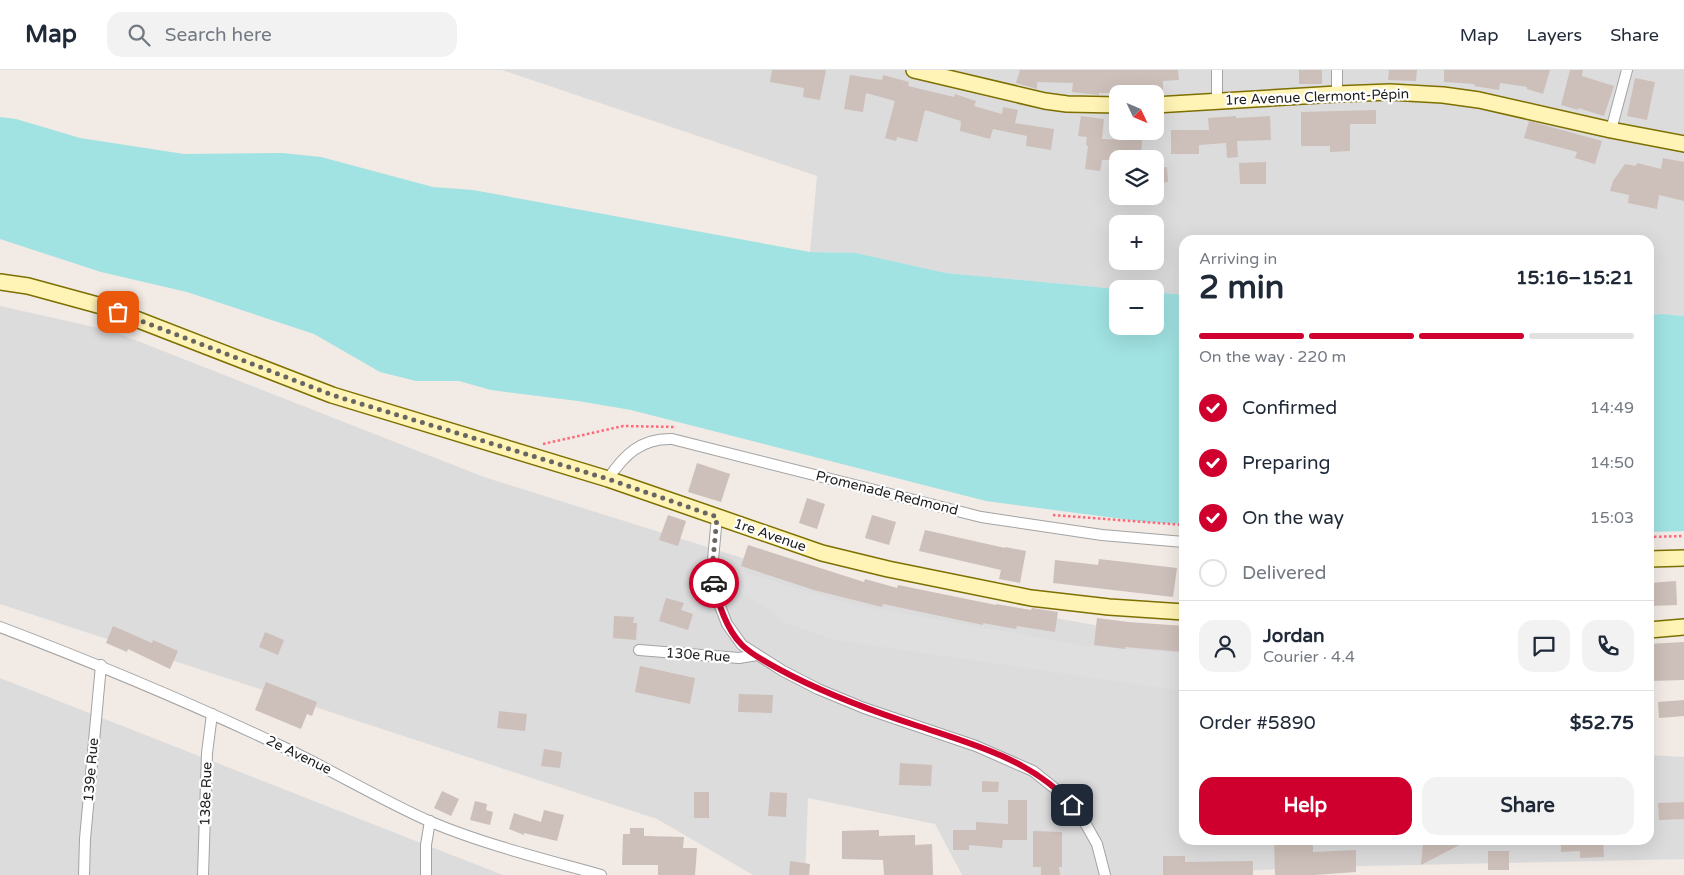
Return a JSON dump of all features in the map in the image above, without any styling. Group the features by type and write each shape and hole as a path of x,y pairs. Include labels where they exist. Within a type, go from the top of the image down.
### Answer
{"street":[{"path":"914,70 1045,101 1068,104 1109,105"},
{"path":"1216,70 1218,101"},
{"path":"1336,70 1336,94"},
{"path":"1610,130 1627,70"},
{"name":"1re Avenue Clermont-Pépin","path":"1164,104 1336,94 1415,93 1479,100 1610,130 1684,144"},
{"name":"1re Avenue","path":"0,282 28,286 105,308 332,395 608,479 822,553 948,582 1031,598 1109,607 1179,612"},
{"name":"Promenade Redmond","path":"608,479 620,460 640,446 657,439 672,439 981,517 1102,535 1179,542"},
{"name":"130e Rue","path":"717,517 712,570 716,596 728,624 742,645 783,672 818,689 864,708 976,746 1033,771 1063,795 1080,814 1097,844 1105,875"},
{"path":"1654,559 1684,558"},
{"name":"2e Avenue","path":"0,627 101,665 212,714 281,746 430,821 496,845 601,875"},
{"path":"1654,630 1684,627"},
{"name":"130e Rue","path":"639,650 739,658 756,655"},
{"name":"139e Rue","path":"84,875 85,839 101,665"},
{"name":"138e Rue","path":"203,875 207,753 212,714"},
{"path":"426,875 426,845 430,821"}],"path":[{"path":"536,445 623,426 672,426 681,428"},
{"path":"1051,515 1179,526"},
{"path":"1654,537 1684,536"}],"shaded area":[{"path":"502,70 1684,70 1684,316 1654,315 1654,235 1179,235 1179,294 1164,293 1164,280 1109,280 1109,288 946,273 856,253 810,252 817,176"},
{"path":"0,306 112,331 484,477 774,568 1179,640 1179,845 1654,845 1654,755 1684,757 1684,859 1322,867 1162,875 962,875 935,824 808,798 805,875 753,875 657,819 0,604"},
{"path":"733,569 849,604 1087,646 1179,653 1179,690 835,640 783,622 770,609 735,591"},
{"path":"0,678 426,845 503,875 0,875"}],"water":[{"path":"0,117 16,119 80,138 184,154 282,153 321,157 433,187 473,190 810,252 856,253 946,273 1109,288 1109,335 1164,335 1164,293 1179,294 1179,524 1145,522 986,501 631,410 491,390 459,381 416,381 380,372 314,334 187,292 101,272 0,239"},
{"path":"1654,315 1684,316 1684,531 1654,532"}],"building":[{"path":"772,70 826,70 820,100 803,97 804,88 770,82"},
{"path":"1020,70 1178,70 1179,80 1163,81 1163,85 1109,85 1109,93 1099,93 1099,95 1072,92 1073,83 1037,82 1037,89 1016,83"},
{"path":"1299,70 1322,70 1322,84 1299,84"},
{"path":"1389,70 1417,70 1416,81 1388,80"},
{"path":"1444,70 1550,70 1543,94 1527,89 1527,87 1500,83 1499,90 1474,86 1475,84 1444,82"},
{"path":"1570,70 1583,70 1582,76 1614,86 1604,116 1561,105"},
{"path":"850,75 882,80 883,75 909,82 908,86 954,97 955,94 976,101 974,106 1002,114 1003,107 1018,110 1015,123 1054,129 1051,150 1026,146 1027,136 993,129 990,139 960,131 961,121 925,110 917,142 897,137 896,141 885,138 895,101 866,93 863,112 844,109"},
{"path":"1635,78 1655,82 1647,120 1627,116"},
{"path":"1376,110 1376,124 1350,124 1350,151 1330,152 1330,146 1301,146 1301,112"},
{"path":"1081,116 1104,119 1102,139 1142,140 1141,150 1109,150 1109,160 1102,160 1100,171 1085,169 1088,146 1086,145 1087,137 1078,136"},
{"path":"1236,116 1236,118 1270,116 1271,140 1237,141 1238,157 1227,158 1226,143 1199,145 1199,154 1171,154 1171,130 1209,130 1208,118"},
{"path":"1529,121 1602,141 1595,164 1575,158 1577,152 1524,138"},
{"path":"1663,158 1684,162 1684,201 1659,195 1657,209 1628,203 1629,195 1610,191 1613,181 1625,164 1636,166 1637,163 1661,169"},
{"path":"1266,162 1266,184 1240,184 1239,163"},
{"path":"1164,167 1167,167 1168,182 1164,182"},
{"path":"697,463 730,474 721,502 688,492"},
{"path":"807,498 825,504 817,529 799,523"},
{"path":"668,515 686,521 678,546 659,540"},
{"path":"872,515 896,522 889,545 865,538"},
{"path":"925,530 1026,551 1020,583 999,579 1001,570 919,551"},
{"path":"748,545 864,582 865,579 897,588 898,585 996,605 1058,612 1055,632 1017,626 1016,629 983,623 983,625 883,604 882,607 814,590 741,566"},
{"path":"1099,559 1177,568 1173,597 1053,583 1055,560 1098,565"},
{"path":"1676,581 1677,605 1654,606 1654,583"},
{"path":"666,598 684,603 681,610 693,614 688,630 659,621"},
{"path":"614,616 634,617 633,623 637,623 636,640 613,638"},
{"path":"1097,618 1179,626 1179,652 1125,647 1125,649 1094,645"},
{"path":"113,626 152,643 153,640 178,651 170,669 128,649 127,652 106,643"},
{"path":"265,632 284,640 278,655 259,647"},
{"path":"1684,642 1684,680 1654,681 1654,644"},
{"path":"640,666 695,678 690,704 635,692"},
{"path":"266,682 317,702 312,716 307,714 301,729 255,710"},
{"path":"739,694 773,695 772,713 738,712"},
{"path":"1684,700 1684,716 1659,718 1658,702"},
{"path":"499,711 527,714 525,731 497,728"},
{"path":"544,749 562,752 560,768 541,766"},
{"path":"900,763 932,765 931,786 899,785"},
{"path":"982,781 999,782 998,792 982,792"},
{"path":"442,791 459,799 451,816 434,808"},
{"path":"694,792 709,792 709,818 694,818"},
{"path":"770,792 787,793 786,817 768,816"},
{"path":"1008,800 1027,800 1027,840 1003,840 1002,848 969,845 969,850 953,850 953,830 976,830 976,822 1008,824"},
{"path":"475,801 487,804 486,810 493,812 490,825 470,820"},
{"path":"1684,802 1684,819 1659,820 1658,803"},
{"path":"544,810 564,815 557,841 524,833 524,835 509,829 514,813 541,822"},
{"path":"630,828 644,828 644,836 684,837 683,848 697,848 695,875 658,875 658,865 622,865 623,834 630,834"},
{"path":"879,830 879,836 915,835 915,845 932,844 933,875 884,875 883,860 842,859 842,831"},
{"path":"1033,831 1062,832 1062,867 1059,867 1060,875 1041,875 1041,867 1033,867"},
{"path":"1274,845 1313,845 1313,852 1356,850 1356,872 1275,875"},
{"path":"1423,845 1459,845 1421,865"},
{"path":"1561,845 1603,845 1604,857 1580,858 1580,851 1561,852"},
{"path":"1488,851 1509,851 1509,870 1488,870"},
{"path":"1163,856 1185,856 1185,862 1253,861 1253,875 1163,875"},
{"path":"790,861 810,864 809,875 789,875"}],"way so far":[{"path":"118,312 332,395 608,479 717,517 712,570 714,583"}],"route":[{"path":"714,583 716,596 728,624 742,645 783,672 864,708 976,746 1033,771 1063,795 1072,805"}]}
